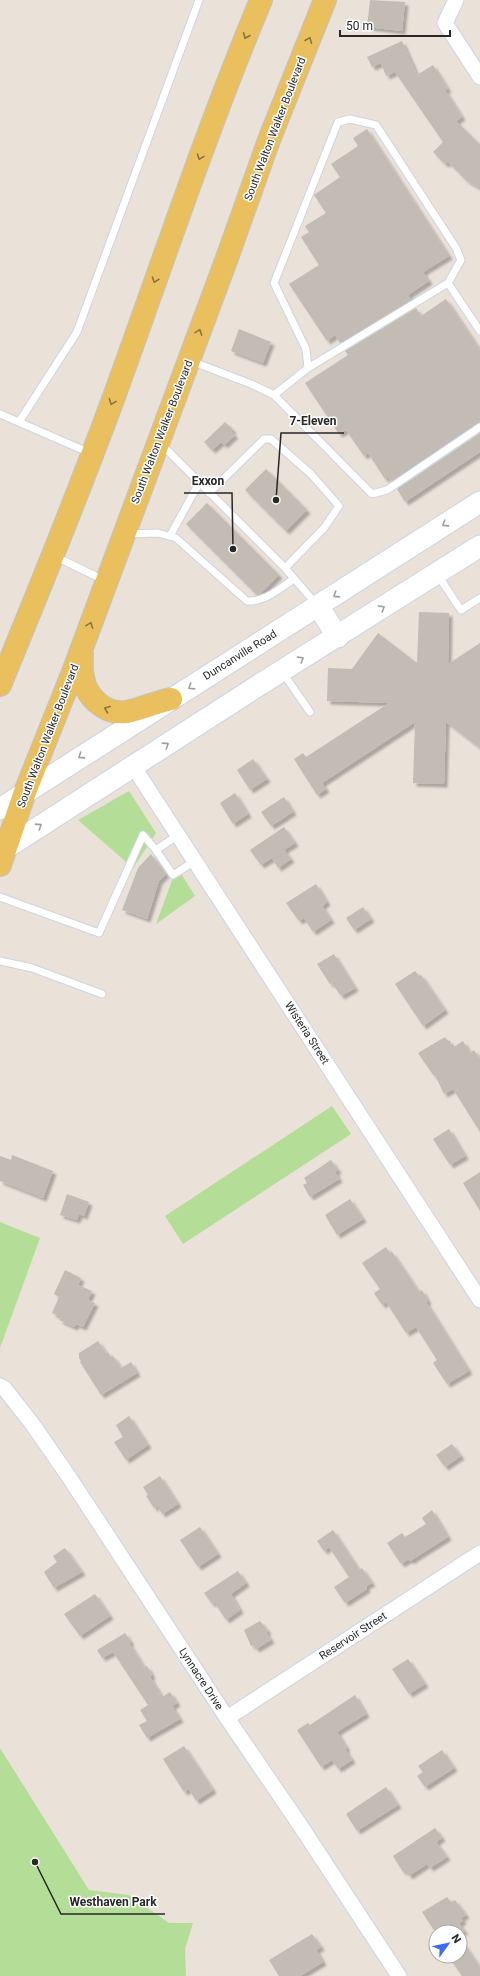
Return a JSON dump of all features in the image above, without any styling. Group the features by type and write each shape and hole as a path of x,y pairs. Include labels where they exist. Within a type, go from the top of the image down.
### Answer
{"main road":[{"path":"0,685 54,556 232,70 261,0"},
{"name":"South Walton Walker Boulevard","path":"2,849 81,649 159,442 269,140 325,0"},
{"name":"Duncanville Road","path":"0,809 479,504"},
{"path":"2,849 480,546"},
{"path":"318,606 338,637"},
{"path":"81,649 83,677 89,693 99,706 113,711 126,712 171,699"}],"street":[{"path":"456,0 444,23 480,77"},
{"name":"Wisteria Street","path":"133,766 480,1300"},
{"name":"Lynnacre Drive","path":"0,1386 5,1389 33,1425 69,1477 399,1976"},
{"name":"Reservoir Street","path":"227,1718 480,1553"}],"lane":[{"path":"19,422 78,332 199,0"},
{"path":"274,395 308,368 448,283 461,260 456,248 376,125 350,119 338,122 274,283 306,349 308,368"},
{"path":"448,283 480,331"},
{"path":"189,360 251,384 274,395 372,494 387,490 480,427"},
{"path":"0,414 92,454"},
{"path":"210,493 264,439 271,439 311,474 339,506 324,528 285,568"},
{"path":"159,442 285,568 318,606"},
{"path":"170,536 199,482"},
{"path":"124,534 158,533 176,538 247,601 256,601 266,597 294,579"},
{"path":"54,556 106,581"},
{"path":"437,574 460,610 480,598"},
{"path":"282,671 310,712"},
{"path":"156,850 178,835"},
{"path":"0,897 99,933 143,836 156,850 173,875 195,861"},
{"path":"0,961 32,968 102,994"}],"green space":[{"path":"129,791 156,833 133,868 78,820"},
{"path":"177,867 195,896 156,924"},
{"path":"332,1106 351,1134 183,1244 165,1216"},
{"path":"0,1222 40,1238 0,1348"},
{"path":"0,1748 89,1890 129,1895 169,1923 193,1923 185,1949 186,1976 0,1976"}],"building":[{"path":"370,0 405,2 402,31 367,27"},
{"path":"402,41 417,75 433,65 448,89 445,90 462,117 456,121 480,145 480,188 467,181 448,162 445,164 433,152 443,142 395,72 386,76 381,63 372,67 367,57"},
{"path":"367,129 449,256 423,272 429,281 408,295 411,300 340,343 335,335 327,341 289,284 319,265 301,237 309,232 305,226 326,213 314,195 340,177 331,164 358,146 353,138"},
{"path":"446,299 480,350 480,422 391,481 388,477 385,479 368,453 364,456 346,430 339,434 305,383 348,355 345,351 416,308 421,316"},
{"path":"239,329 271,342 263,363 231,351"},
{"path":"225,422 233,430 231,432 235,435 224,445 221,442 212,450 204,442"},
{"path":"480,433 480,452 405,502 397,489"},
{"path":"266,469 307,510 286,531 245,490"},
{"path":"207,503 279,575 260,594 257,595 186,524"},
{"path":"419,612 449,613 448,664 480,643 480,748 446,722 444,784 413,783 415,722 322,783 326,789 317,795 294,759 303,753 306,757 389,703 327,701 328,668 352,669 378,633 417,663"},
{"path":"253,759 267,779 250,790 237,770"},
{"path":"235,793 248,814 233,824 220,803"},
{"path":"284,797 293,812 271,826 261,812"},
{"path":"284,827 295,843 284,850 291,859 278,868 272,858 261,865 250,850"},
{"path":"151,854 166,874 159,881 147,919 122,910 138,868"},
{"path":"316,884 327,902 322,906 331,920 313,932 304,918 299,921 286,903"},
{"path":"363,907 371,919 354,930 346,918"},
{"path":"334,954 355,988 341,996 332,983 330,984 317,964"},
{"path":"415,971 419,976 421,975 445,1010 423,1026 395,984"},
{"path":"445,1037 448,1041 450,1041 452,1048 463,1041 470,1053 474,1050 480,1059 480,1132 453,1089 444,1094 435,1075 434,1076 418,1053"},
{"path":"449,1129 465,1156 450,1165 433,1139"},
{"path":"12,1155 53,1171 43,1198 0,1181 0,1156 11,1160"},
{"path":"331,1160 338,1170 335,1172 339,1179 310,1197 303,1185 307,1183 304,1178"},
{"path":"480,1172 480,1211 463,1183"},
{"path":"67,1194 89,1202 84,1216 79,1214 77,1220 60,1215"},
{"path":"350,1199 363,1219 337,1235 325,1215"},
{"path":"386,1247 390,1253 392,1252 419,1292 422,1290 428,1301 426,1302 469,1371 447,1384 433,1363 437,1360 416,1327 406,1333 386,1302 382,1305 374,1293 380,1289 362,1263"},
{"path":"65,1270 81,1278 78,1285 92,1291 88,1300 95,1303 83,1327 76,1324 74,1327 59,1320 61,1317 52,1313 59,1297 54,1294"},
{"path":"98,1341 106,1353 108,1352 111,1357 113,1356 121,1368 131,1362 137,1373 101,1395 79,1358 79,1353"},
{"path":"129,1416 148,1445 126,1460 114,1442 123,1437 116,1425"},
{"path":"452,1444 461,1456 445,1467 436,1455"},
{"path":"160,1476 178,1504 162,1514 157,1506 154,1508 146,1496 148,1495 143,1487"},
{"path":"432,1510 448,1537 410,1561 409,1559 401,1564 387,1543 402,1533 405,1537 426,1524 422,1518"},
{"path":"200,1527 218,1554 198,1567 180,1540"},
{"path":"333,1530 359,1570 362,1568 372,1583 366,1586 367,1589 345,1603 334,1587 349,1577 329,1547 324,1551 317,1541"},
{"path":"65,1548 82,1572 54,1588 44,1572 57,1562 53,1556"},
{"path":"238,1571 246,1583 231,1594 240,1610 226,1620 214,1602 212,1604 204,1593"},
{"path":"95,1594 110,1616 80,1636 64,1614"},
{"path":"260,1621 268,1631 266,1632 271,1640 256,1649 253,1645 251,1646 244,1630"},
{"path":"125,1633 131,1642 129,1643 144,1667 147,1666 152,1675 150,1677 162,1697 170,1692 177,1703 172,1706 180,1719 147,1738 139,1725 147,1721 140,1710 148,1705 113,1652 102,1658 97,1650"},
{"path":"408,1659 425,1684 409,1694 392,1669"},
{"path":"355,1695 366,1714 337,1732 347,1748 345,1749 352,1760 338,1769 332,1760 321,1767 297,1730 308,1723 310,1725"},
{"path":"184,1746 213,1790 196,1801 189,1789 184,1792 163,1759"},
{"path":"442,1750 454,1768 425,1787 417,1776 423,1772 418,1766"},
{"path":"386,1787 398,1805 357,1831 346,1814"},
{"path":"435,1828 442,1838 436,1842 447,1857 430,1868 427,1864 409,1876 405,1870 403,1872 393,1856"},
{"path":"447,1897 451,1902 455,1900 466,1915 461,1918 463,1921 460,1924 430,1924 422,1912"},
{"path":"312,1934 321,1947 316,1950 323,1962 300,1976 279,1976 269,1960"},
{"path":"468,1950 480,1968 480,1976 462,1976 454,1964 468,1964"}],"place":[{"name":"7-Eleven","path":"276,500"},
{"name":"Exxon","path":"233,549"},
{"name":"Westhaven Park","path":"35,1862"}]}
